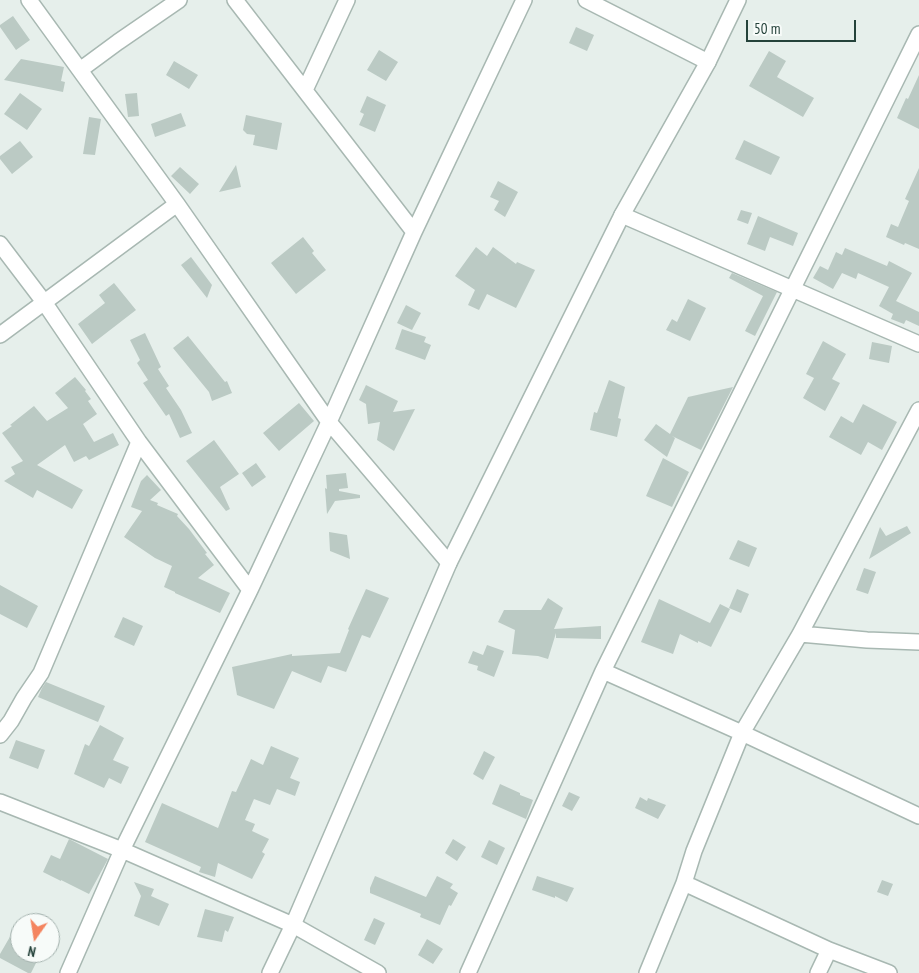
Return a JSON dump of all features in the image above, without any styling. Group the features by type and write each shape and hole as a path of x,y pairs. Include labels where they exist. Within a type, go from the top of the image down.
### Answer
{"street":[{"path":"29,0 177,204 329,422 449,563"},
{"path":"80,70 179,0"},
{"path":"235,0 414,232"},
{"path":"305,90 347,0"},
{"path":"68,973 122,850 250,590 329,422 414,232 524,0"},
{"path":"586,0 708,62"},
{"path":"270,973 293,925 449,563 622,214 708,62 738,0"},
{"path":"468,973 603,671 919,34"},
{"path":"0,335 177,204"},
{"path":"622,214 919,344"},
{"path":"0,244 44,302 139,442 250,590"},
{"path":"647,973 742,733 800,634 919,410"},
{"path":"0,735 42,673 139,442"},
{"path":"800,634 919,642"},
{"path":"603,671 742,733 919,816"},
{"path":"0,802 122,850 293,925 378,973"},
{"path":"684,883 829,950 888,973"},
{"path":"818,973 829,950"}],"building":[{"path":"13,16 30,40 16,50 0,27 0,25"},
{"path":"576,27 594,35 587,51 569,43"},
{"path":"379,50 398,62 386,81 367,70"},
{"path":"769,51 786,61 777,77 814,98 803,117 749,86"},
{"path":"21,59 64,67 61,81 65,82 63,92 4,80"},
{"path":"174,61 198,75 189,89 166,75"},
{"path":"919,75 919,129 897,118"},
{"path":"20,93 42,109 27,130 4,114"},
{"path":"137,93 139,116 128,117 125,94"},
{"path":"367,96 386,105 375,132 359,125 364,114 360,112"},
{"path":"181,113 186,126 155,137 151,124"},
{"path":"246,115 282,123 277,150 253,145 255,135 247,134 243,130"},
{"path":"89,117 101,119 95,155 83,154"},
{"path":"744,140 780,157 771,175 735,159"},
{"path":"20,141 33,157 12,174 0,159 0,156"},
{"path":"236,165 241,187 219,192 229,176"},
{"path":"180,167 199,184 190,194 171,176"},
{"path":"919,168 919,249 886,237 891,224 898,227 909,201 905,199"},
{"path":"498,181 518,192 505,217 494,210 499,201 490,197"},
{"path":"741,210 752,213 748,224 737,220"},
{"path":"758,216 798,233 793,246 770,237 765,251 747,244"},
{"path":"303,237 314,251 312,253 326,270 296,294 271,263"},
{"path":"476,247 487,256 493,247 516,264 517,262 535,270 516,308 487,294 479,310 468,305 475,290 455,276"},
{"path":"845,248 887,266 889,261 912,273 896,301 919,312 919,326 906,320 904,324 891,319 893,314 879,306 889,287 858,273 856,279 842,273 833,289 813,278 820,266 828,270 836,252 842,255"},
{"path":"191,257 212,285 207,298 181,265"},
{"path":"732,273 777,292 755,336 745,331 763,296 729,278"},
{"path":"114,283 136,310 92,344 78,324 105,303 99,295"},
{"path":"688,299 706,308 690,341 666,330 672,319 677,322"},
{"path":"406,305 421,313 412,330 397,323"},
{"path":"402,329 426,337 424,342 431,345 425,360 395,349"},
{"path":"145,333 161,367 158,369 169,386 166,388 181,410 192,433 180,438 169,414 166,416 143,383 148,380 137,363 140,360 130,340"},
{"path":"188,336 225,382 227,381 232,393 212,401 209,392 173,348"},
{"path":"823,341 846,354 832,379 840,383 825,411 803,398 814,378 806,374"},
{"path":"872,342 892,346 889,363 869,359"},
{"path":"75,377 86,390 91,399 88,401 97,414 83,424 94,442 113,433 119,445 89,460 86,456 74,462 65,445 37,465 83,490 72,509 37,490 33,498 4,481 15,474 11,467 23,461 2,433 34,406 47,421 68,408 55,393"},
{"path":"609,380 625,387 618,418 621,419 617,437 590,430 594,412 597,413"},
{"path":"366,385 398,401 393,412 415,409 394,451 377,440 380,422 368,424 366,404 359,400"},
{"path":"733,387 701,450 672,436 675,438 667,457 644,440 656,424 670,434 688,397"},
{"path":"299,403 314,421 279,451 263,433"},
{"path":"863,404 897,422 882,450 868,442 861,455 829,437 841,416 853,423"},
{"path":"214,440 239,474 220,487 230,509 226,511 186,461"},
{"path":"663,458 689,472 672,507 646,496"},
{"path":"256,463 266,477 252,487 242,473"},
{"path":"346,473 348,488 339,489 339,491 360,495 360,498 335,501 327,514 326,475"},
{"path":"147,475 161,490 150,500 178,514 177,516 189,529 214,565 198,578 230,593 220,613 164,587 172,566 155,558 124,537 142,511 131,507 141,481"},
{"path":"907,526 911,533 869,559 880,527 886,536"},
{"path":"329,532 347,535 350,559 330,551"},
{"path":"738,540 757,548 749,567 729,559"},
{"path":"864,568 876,572 868,594 856,590"},
{"path":"0,585 38,606 27,628 0,614"},
{"path":"366,589 389,598 370,638 362,635 346,672 328,666 321,683 292,671 274,709 237,695 232,667 292,654 292,656 340,653 348,629"},
{"path":"737,589 749,594 741,613 729,608"},
{"path":"548,598 563,608 554,629 601,626 601,639 556,638 556,633 548,659 538,656 512,654 515,630 498,622 504,610 541,610"},
{"path":"659,599 710,623 720,604 730,609 711,647 680,634 673,654 641,642"},
{"path":"123,617 143,626 134,646 114,637"},
{"path":"487,645 504,651 494,677 477,670 478,666 468,663 473,651 483,655"},
{"path":"46,682 105,706 98,722 38,697"},
{"path":"100,725 124,738 113,760 129,767 121,784 109,778 104,788 74,774 85,744 89,746"},
{"path":"16,740 45,750 38,769 9,758"},
{"path":"271,746 299,758 290,778 300,782 295,796 277,789 270,805 254,799 245,820 255,824 252,831 269,839 262,852 265,854 252,879 218,863 215,877 199,872 201,867 145,842 162,803 218,828 232,791 236,792 251,759 263,765"},
{"path":"484,751 495,757 483,780 473,774"},
{"path":"500,784 533,800 526,819 492,804"},
{"path":"569,792 580,797 572,811 562,806"},
{"path":"640,797 647,801 648,798 666,805 658,819 635,808"},
{"path":"69,839 108,859 89,894 43,872 51,855 60,859"},
{"path":"453,839 466,847 457,861 445,853"},
{"path":"489,840 505,848 497,865 481,857"},
{"path":"375,876 426,897 437,876 453,884 450,888 458,893 451,906 449,905 440,925 420,917 421,914 370,893"},
{"path":"537,876 574,888 567,902 555,896 555,898 532,890"},
{"path":"882,880 893,884 888,896 877,892"},
{"path":"134,882 154,889 151,896 169,904 159,926 134,916 141,896"},
{"path":"205,909 234,917 228,932 225,930 222,942 197,937"},
{"path":"374,918 385,923 375,945 364,940"},
{"path":"10,937 10,963 36,963 31,973 28,973 0,958 0,954"},
{"path":"427,939 443,949 433,964 418,955"}]}
